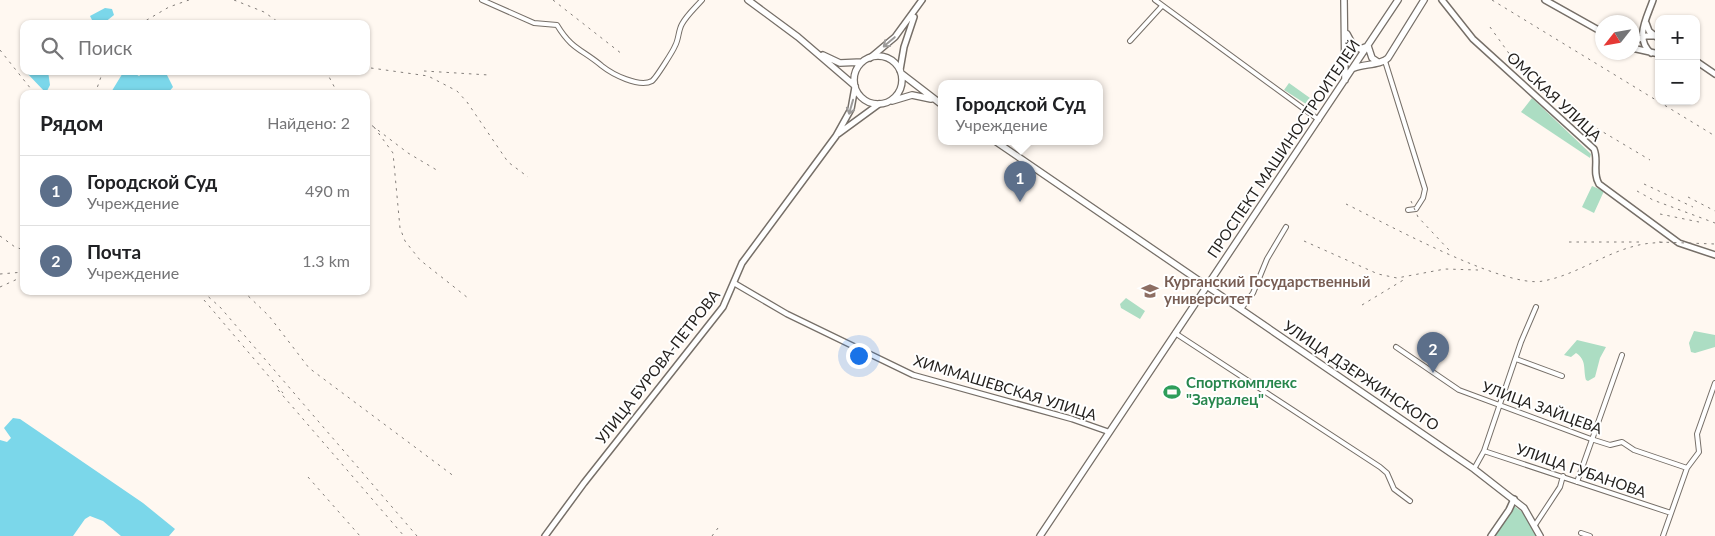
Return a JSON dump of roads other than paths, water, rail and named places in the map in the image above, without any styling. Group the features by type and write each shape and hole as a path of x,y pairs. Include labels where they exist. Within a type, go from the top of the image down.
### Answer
{"main road":[{"path":"748,0 817,53 855,86 863,98 879,104 912,96 935,100"},
{"path":"887,102 899,91 904,47 916,11 922,0"},
{"path":"1344,0 1346,30 1345,82"},
{"name":"ПРОСПЕКТ МАШИНОСТРОИТЕЛЕЙ","path":"1040,536 1398,0"},
{"path":"1354,68 1382,62 1424,0"},
{"name":"ОМСКАЯ УЛИЦА","path":"1442,0 1473,39 1594,149 1596,159 1594,173 1600,184 1679,243 1715,256"},
{"path":"1545,0 1595,28"},
{"path":"1650,53 1644,46 1642,38 1653,0"},
{"path":"817,53 840,63 863,62 895,37 916,11"},
{"path":"1646,21 1647,28 1655,37"},
{"path":"1346,30 1350,43 1354,47 1360,49 1368,46 1372,58 1382,62"},
{"path":"1642,38 1655,38"},
{"path":"1640,50 1655,54"},
{"path":"870,58 878,56 888,58 901,72 938,102"},
{"path":"855,86 855,76 863,62"},
{"path":"1700,64 1715,74"},
{"path":"1700,68 1715,74"},
{"name":"УЛИЦА БУРОВА-ПЕТРОВА","path":"546,536 584,483 716,317 730,296 737,271 742,263 836,136 851,109 855,86"},
{"name":"УЛИЦА БУРОВА-ПЕТРОВА","path":"836,136 879,104"},
{"name":"УЛИЦА ДЗЕРЖИНСКОГО","path":"1001,145 1474,469 1528,512 1540,536"},
{"path":"1491,536 1509,510 1514,499"}],"street":[{"path":"482,0 534,22 557,25 570,44 609,72 644,83 653,80 658,74 676,45 678,32 683,21 702,0"},
{"path":"1155,0 1319,120"},
{"path":"1130,41 1162,6"},
{"path":"1382,62 1425,190 1423,198 1416,209 1408,210"},
{"path":"1241,309 1253,293 1267,258 1286,227"},
{"name":"ХИММАШЕВСКАЯ УЛИЦА","path":"734,283 787,314 914,375 1072,419 1109,432"},
{"path":"1474,469 1484,452 1499,404 1536,307"},
{"path":"1175,334 1380,467 1387,473 1394,489 1410,501"},
{"name":"УЛИЦА ЗАЙЦЕВА","path":"1396,347 1453,387 1591,439 1610,445 1622,442 1634,450 1687,468"},
{"path":"1578,482 1591,439 1622,355"},
{"path":"1516,359 1562,376"},
{"path":"1663,536 1687,468 1699,452 1697,434 1715,383"},
{"name":"УЛИЦА ГУБАНОВА","path":"1484,452 1671,513"},
{"path":"1535,525 1555,495 1562,476"},
{"path":"1581,533 1590,536"}],"water":[{"path":"105,8 112,9 114,15 108,20 92,20 90,16"},
{"path":"29,75 49,75 50,85 48,90 43,90"},
{"path":"122,75 167,75 173,87 170,90 112,90"},
{"path":"13,418 20,419 143,503 175,529 169,536 121,536 103,521 90,516 85,519 73,536 0,536 0,440 7,442 11,438 4,428"}],"railway":[{"path":"147,20 169,7 189,0"},
{"path":"234,0 264,12 275,20"},
{"path":"553,0 622,54"},
{"path":"1492,0 1715,136"},
{"path":"1490,27 1518,66 1551,101 1650,160"},
{"path":"0,50 32,90"},
{"path":"371,68 428,76 457,91 467,102 508,162 528,177"},
{"path":"424,71 489,75"},
{"path":"96,90 102,75"},
{"path":"328,75 336,90"},
{"path":"370,124 408,153 440,172"},
{"path":"374,127 393,153 400,228 405,241 420,260 468,298"},
{"path":"1644,184 1693,207"},
{"path":"1637,191 1653,200 1715,223"},
{"path":"1688,197 1715,211"},
{"path":"1411,201 1418,217 1449,250"},
{"path":"1346,204 1445,253 1502,275 1525,281 1543,281 1555,278 1623,250 1642,244 1665,242"},
{"path":"1660,214 1699,222"},
{"path":"0,236 20,249"},
{"path":"1304,241 1378,274 1397,278 1445,269 1478,270"},
{"path":"1569,242 1639,242"},
{"path":"1659,242 1715,244"},
{"path":"0,274 20,272"},
{"path":"0,287 20,278"},
{"path":"1362,305 1405,279"},
{"path":"206,295 220,307 417,536"},
{"path":"247,295 269,316 309,368 455,477"},
{"path":"204,300 283,393"},
{"path":"278,390 404,536"},
{"path":"308,477 360,536"},
{"path":"712,536 718,528"}],"place":[{"name":"Городской Суд","path":"1020,202"},
{"name":"Курганский Государственный университет","path":"1150,291"},
{"name":"Почта","path":"1433,373"},
{"name":"Спорткомплекс \"Зауралец\"","path":"1172,392"}]}
